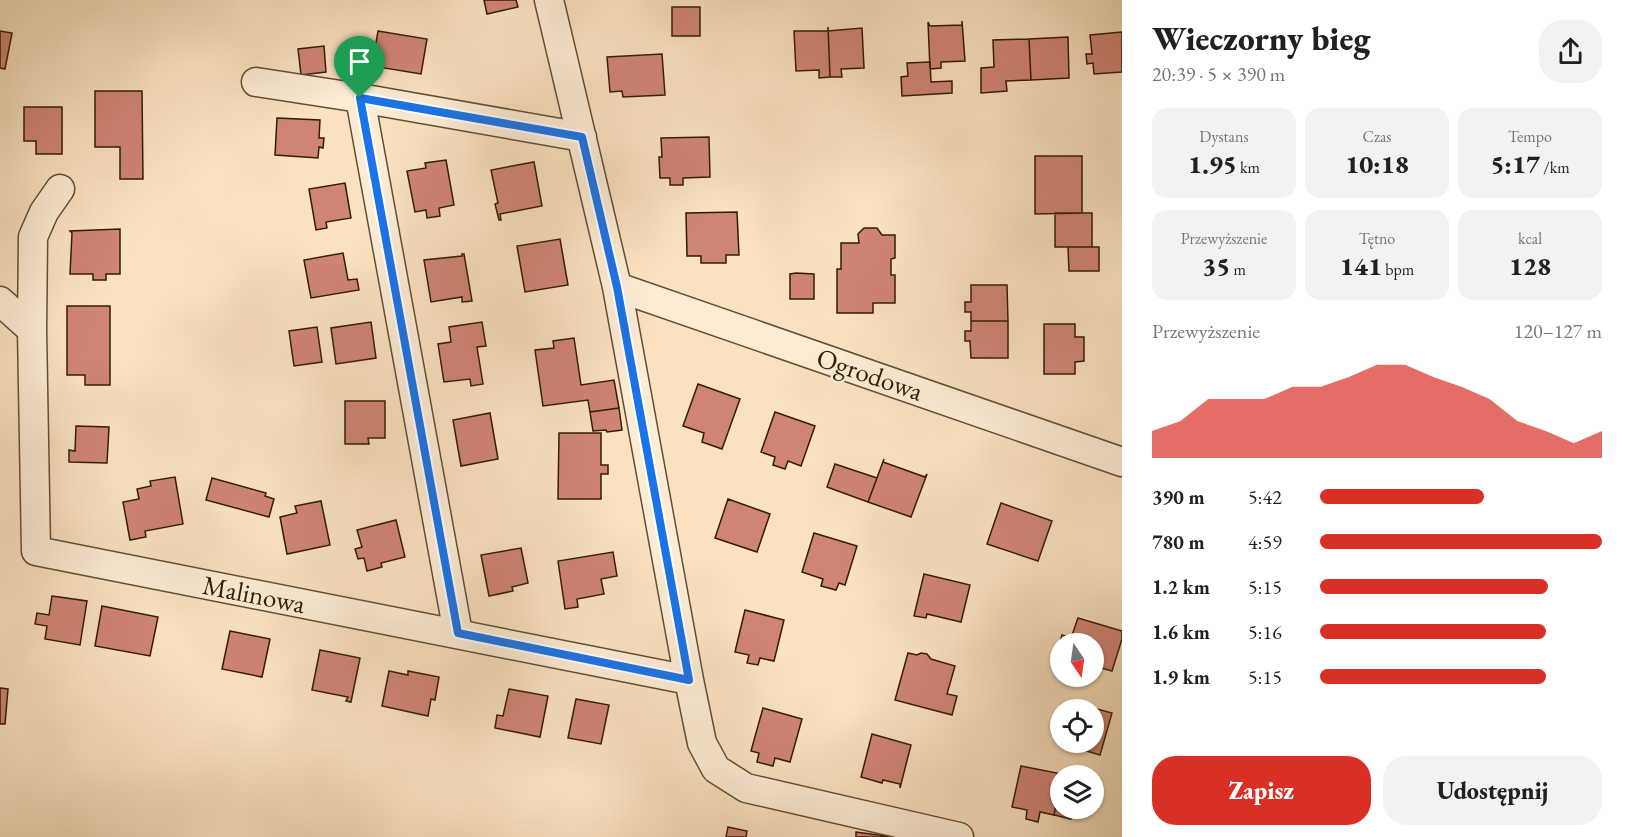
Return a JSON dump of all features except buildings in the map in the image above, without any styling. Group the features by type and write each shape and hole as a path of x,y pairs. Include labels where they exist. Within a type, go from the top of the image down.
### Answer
{"street":[{"path":"549,0 617,287 702,743 716,769 746,788 959,837"},
{"path":"256,82 582,137"},
{"path":"360,98 458,633"},
{"name":"Malinowa","path":"60,189 44,212 33,237 32,330 36,551 689,680"},
{"name":"Ogrodowa","path":"617,287 1122,462"},
{"path":"0,301 32,330"}],"route":[{"path":"360,98 582,137 617,287 689,680 458,633 360,98"}]}
